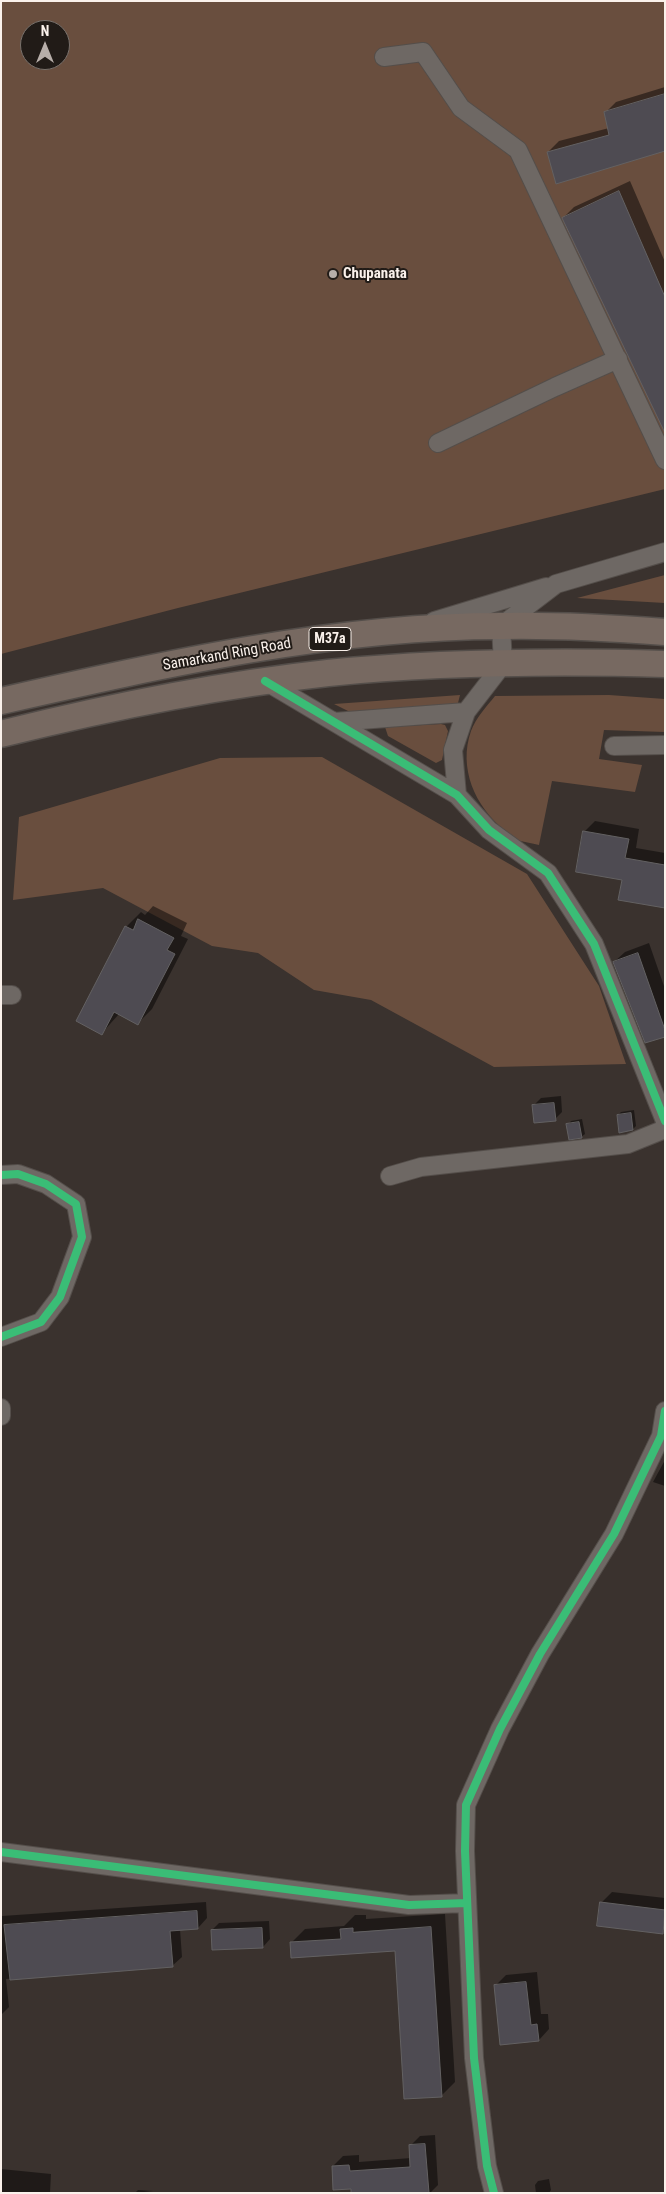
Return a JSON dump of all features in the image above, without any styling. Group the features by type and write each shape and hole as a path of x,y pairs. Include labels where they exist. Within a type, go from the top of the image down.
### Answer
{"highway":[{"name":"Samarkand Ring Road","path":"1,701 125,673 232,652 399,632 501,626 665,632"},
{"name":"Samarkand Ring Road","path":"1,734 100,710 265,681 391,668 610,662 665,664"}],"street":[{"path":"384,57 423,52 461,108 518,150 663,452"},
{"path":"438,443 555,386 618,359"},
{"path":"399,632 665,552"},
{"path":"457,795 453,750 466,712 503,664 501,626 556,584"},
{"path":"265,681 457,795 489,830 548,873 594,944 665,1121"},
{"path":"334,722 466,712"},
{"path":"614,746 665,746"},
{"path":"390,1176 422,1167 628,1144 665,1129"},
{"path":"1,1176 18,1174 46,1184 76,1204 82,1237 60,1296 42,1322 1,1337"},
{"path":"1,1408 1,1416"},
{"path":"494,2193 487,2166 474,2058 465,1851 466,1805 500,1728 540,1654 614,1534 661,1436 665,1411"},
{"path":"1,1852 409,1905 467,1903"}],"shaded area":[{"name":"Chupanata","path":"1,1 665,1 665,489 178,608 1,654"},
{"path":"665,575 665,603 577,598"},
{"path":"460,695 457,707 354,714 334,704"},
{"path":"609,695 665,699 665,732 604,730 599,759 642,765 635,792 552,781 539,845 514,839 485,810 477,798 468,772 467,745 478,717 495,696"},
{"path":"445,725 448,731 442,760 436,763 388,736 385,727"},
{"path":"322,757 527,874 599,986 626,1064 494,1067 371,1000 314,990 258,953 212,946 103,888 13,900 19,817 220,758"}],"building":[{"path":"665,94 665,151 556,184 547,152 609,135 604,112"},
{"path":"619,191 665,297 665,433 562,218"},
{"path":"583,831 629,839 625,858 665,865 665,908 618,900 622,880 576,872"},
{"path":"138,919 174,938 167,950 175,954 138,1025 114,1012 102,1035 76,1021 125,926 133,930"},
{"path":"638,953 665,1030 665,1037 645,1043 613,962"},
{"path":"554,1103 556,1121 534,1123 532,1105"},
{"path":"631,1113 633,1130 619,1133 617,1115"},
{"path":"579,1122 582,1138 569,1140 566,1124"},
{"path":"600,1902 665,1910 663,1934 597,1926"},
{"path":"197,1911 198,1929 170,1931 173,1967 10,1980 4,1925"},
{"path":"431,1927 442,2097 404,2099 395,1951 291,1958 290,1942 341,1939 340,1929 353,1928 353,1932"},
{"path":"262,1928 263,1948 212,1950 211,1930"},
{"path":"526,1982 531,2025 537,2024 539,2041 500,2045 494,1985"},
{"path":"425,2144 429,2193 351,2193 351,2189 333,2190 332,2166 349,2165 350,2171 410,2167 409,2145"}],"cycle path":[{"path":"265,681 457,795 489,830 548,873 594,944 665,1121"},
{"path":"1,1175 18,1174 46,1184 76,1204 82,1237 60,1297 41,1322 1,1337"},
{"path":"494,2193 487,2166 474,2058 465,1851 466,1805 500,1729 540,1654 614,1534 661,1436 665,1411"},
{"path":"1,1852 409,1905 467,1903"}],"place":[{"name":"Chupanata","path":"333,274"}]}
